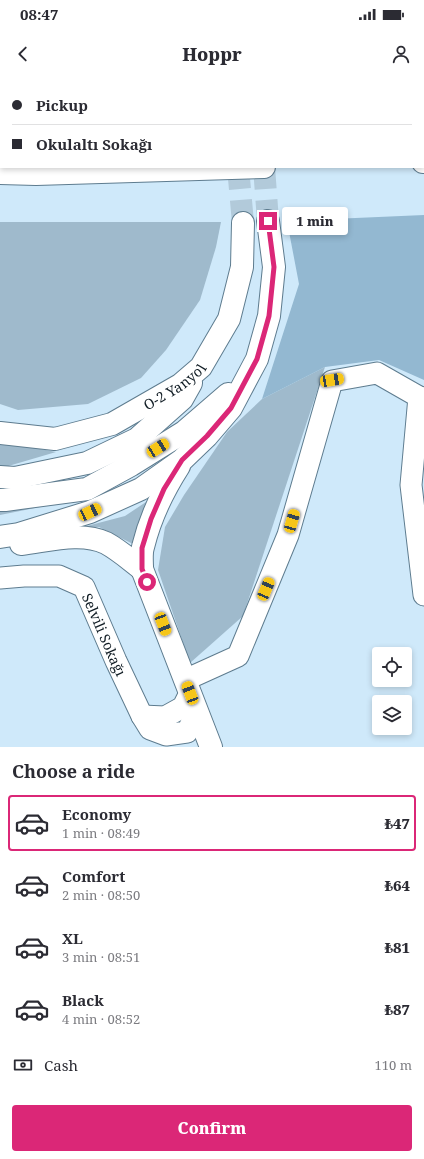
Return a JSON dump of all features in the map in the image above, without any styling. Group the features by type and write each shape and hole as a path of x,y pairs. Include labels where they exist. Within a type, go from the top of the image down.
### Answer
{"main road":[{"path":"0,174 231,168"},
{"path":"0,537 19,534 90,512 141,489 182,460 207,436 231,408 257,359 269,316 274,267 268,221"},
{"name":"O-2 Yanyol","path":"0,433 54,439 112,424 180,385 201,367 229,319 242,267 244,223"},
{"path":"0,500 87,489 132,465 184,432 236,386 257,359"},
{"path":"0,477 15,478 88,463 137,439 182,399 201,367"},
{"path":"182,460 164,489 151,519 142,548 142,569 211,747"},
{"path":"0,545 17,545 69,538 90,538 122,552 142,569"}],"street":[{"path":"190,695 238,656 288,535 332,380 377,373 421,398 411,485 424,595"},
{"name":"Selvili Sokağı","path":"0,578 59,576 84,587 142,716 165,717 183,707 190,695"}],"shaded area":[{"path":"424,215 424,380 379,360 325,367 262,399 299,284 287,221"},
{"path":"0,222 221,222 216,247 200,300 166,350 141,378 88,404 18,410 0,404"},
{"path":"325,367 243,616 190,663 158,570 165,527 184,495 227,432 262,399"},
{"path":"0,441 56,452 5,467 0,467"},
{"path":"152,498 137,525 137,546 99,527 83,527 125,516"},
{"path":"40,507 0,515 0,510"}],"tunnel":[{"path":"238,168 243,223"},
{"path":"264,168 268,221"}],"route":[{"path":"147,582 142,569 142,548 151,519 164,489 182,460 207,436 231,408 257,359 269,316 274,267 268,221"}]}
